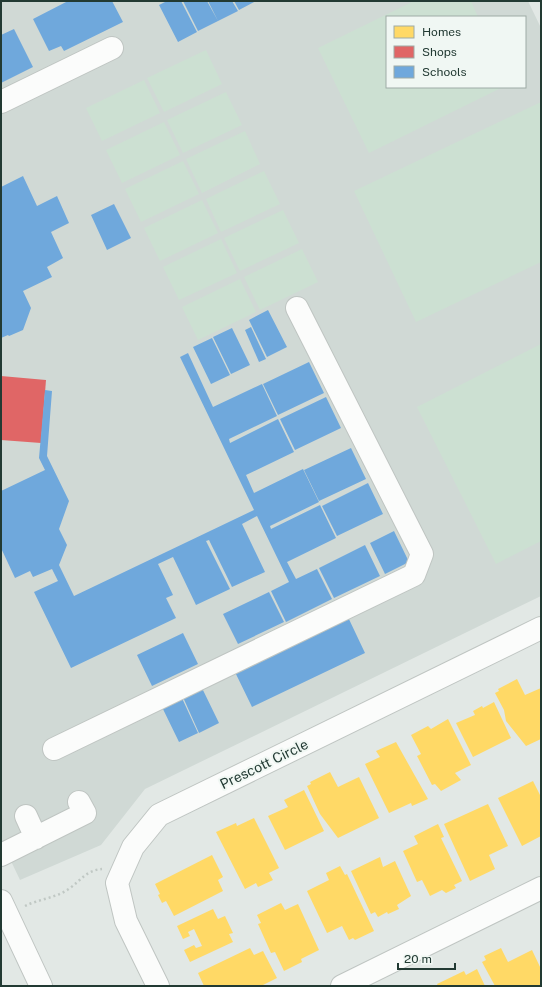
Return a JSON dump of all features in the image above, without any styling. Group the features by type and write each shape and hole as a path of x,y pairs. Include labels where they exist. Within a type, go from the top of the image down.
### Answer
{"street":[{"path":"1,102 112,48"},
{"path":"54,749 414,575 422,554 297,308"},
{"name":"Prescott Circle","path":"158,986 126,921 117,883 133,847 159,815 541,628"},
{"path":"1,855 85,813 80,802"},
{"path":"26,816 36,838"},
{"path":"342,986 541,888"},
{"path":"4,908 41,986"}],"path":[{"path":"4,908 60,894 88,873 97,869 105,868 122,871"}],"shaded area":[{"path":"1,1 528,1 541,28 541,596 145,789 101,845 20,880 1,840"}],"green space":[{"path":"414,1 471,1 478,16 386,16 386,88 501,88 369,153 318,48"},
{"path":"206,50 222,84 164,112 147,78"},
{"path":"144,80 160,113 102,141 86,108"},
{"path":"226,92 242,125 183,153 167,120"},
{"path":"541,102 541,262 416,322 354,191"},
{"path":"164,122 180,155 122,183 106,150"},
{"path":"245,131 260,164 202,193 186,159"},
{"path":"183,161 199,194 141,222 125,189"},
{"path":"264,171 280,204 221,232 206,199"},
{"path":"202,200 218,233 160,261 144,228"},
{"path":"283,210 299,243 240,271 224,238"},
{"path":"221,239 237,273 179,300 163,267"},
{"path":"302,249 318,282 260,310 244,277"},
{"path":"240,279 256,312 198,340 182,307"},
{"path":"541,344 541,541 496,564 417,407"}],"building: Homes":[{"path":"517,679 525,695 541,688 541,739 526,746 506,721 504,710 495,693 499,691 498,689"},
{"path":"494,702 511,738 473,757 456,723 475,715 473,711 482,706 483,708"},
{"path":"448,719 471,765 455,773 461,780 441,791 435,784 432,785 417,756 421,754 411,735 428,726 431,729"},
{"path":"396,742 428,799 412,806 411,803 389,813 365,764 380,757 376,751"},
{"path":"330,772 338,787 359,777 379,818 338,838 320,814 307,786 311,784 310,782"},
{"path":"533,781 541,797 541,836 522,846 498,798"},
{"path":"304,790 324,831 285,850 268,816 288,807 284,800"},
{"path":"488,804 508,846 489,855 495,869 470,881 444,824"},
{"path":"254,818 279,868 269,873 273,880 258,887 256,883 245,889 216,832 236,823 237,826"},
{"path":"438,824 444,837 441,838 462,881 454,885 456,888 446,893 442,890 430,896 422,880 417,882 403,851 418,844 414,836"},
{"path":"212,855 223,877 218,880 223,891 174,916 166,901 162,903 158,895 160,894 155,884"},
{"path":"380,857 383,867 395,861 411,896 397,905 399,909 388,914 387,912 378,917 375,912 371,914 351,871"},
{"path":"340,866 345,875 347,874 374,931 355,940 353,938 349,940 342,926 327,933 307,891 329,880 326,873"},
{"path":"281,903 285,910 298,904 319,950 301,959 302,962 284,971 275,952 271,953 258,924 261,923 257,915"},
{"path":"213,909 218,919 225,916 233,933 229,934 233,942 190,962 184,950 194,945 196,948 202,946 194,929 188,932 190,936 183,939 177,926"},
{"path":"250,948 254,955 263,951 277,978 261,986 204,986 198,973"},
{"path":"501,948 508,962 532,950 541,969 541,986 495,986 482,962 486,960 484,956"},
{"path":"477,969 485,986 438,986 437,984 464,971 466,975"}],"building: Shops":[{"path":"1,376 46,380 41,443 1,440"}],"building: Schools":[{"path":"68,1 112,1 123,22 64,51 61,46 49,51 33,19"},
{"path":"167,1 181,1 197,32 178,42 159,5"},
{"path":"183,1 207,1 218,21 198,31"},
{"path":"208,1 232,1 238,11 218,21"},
{"path":"234,1 256,1 239,10"},
{"path":"14,29 33,67 1,83 1,35"},
{"path":"23,176 37,206 57,196 69,223 51,232 63,258 47,267 52,277 23,291 31,308 23,330 1,338 1,187"},
{"path":"114,204 131,238 107,250 91,215"},
{"path":"268,310 287,347 267,357 249,320"},
{"path":"251,327 266,359 259,362 245,330"},
{"path":"232,328 250,365 231,374 213,337"},
{"path":"212,338 230,375 211,384 193,347"},
{"path":"188,353 213,407 262,384 277,416 229,439 230,443 278,419 294,452 246,475 254,493 303,469 319,502 270,526 271,529 320,505 336,538 287,562 296,579 317,569 332,599 286,622 271,591 289,582 257,516 242,524 265,572 232,587 209,540 206,541 230,589 196,605 173,557 158,564 173,595 166,598 176,618 71,668 34,592 58,581 52,569 33,577 30,571 15,578 1,548 1,491 45,470 39,458 45,390 52,391 47,456 69,501 59,529 67,545 59,565 74,596 254,510 180,357"},
{"path":"309,362 324,393 278,415 263,384"},
{"path":"326,397 341,428 295,450 280,419"},
{"path":"351,448 366,479 319,501 304,470"},
{"path":"368,483 383,514 337,536 322,506"},
{"path":"394,531 409,562 385,574 370,543"},
{"path":"365,545 380,576 334,598 319,568"},
{"path":"269,592 284,622 238,644 223,614"},
{"path":"347,615 365,653 252,707 234,670"},
{"path":"183,633 198,664 152,686 137,655"},
{"path":"201,686 219,723 199,733 182,695"},
{"path":"181,696 198,733 179,742 161,705"}]}
